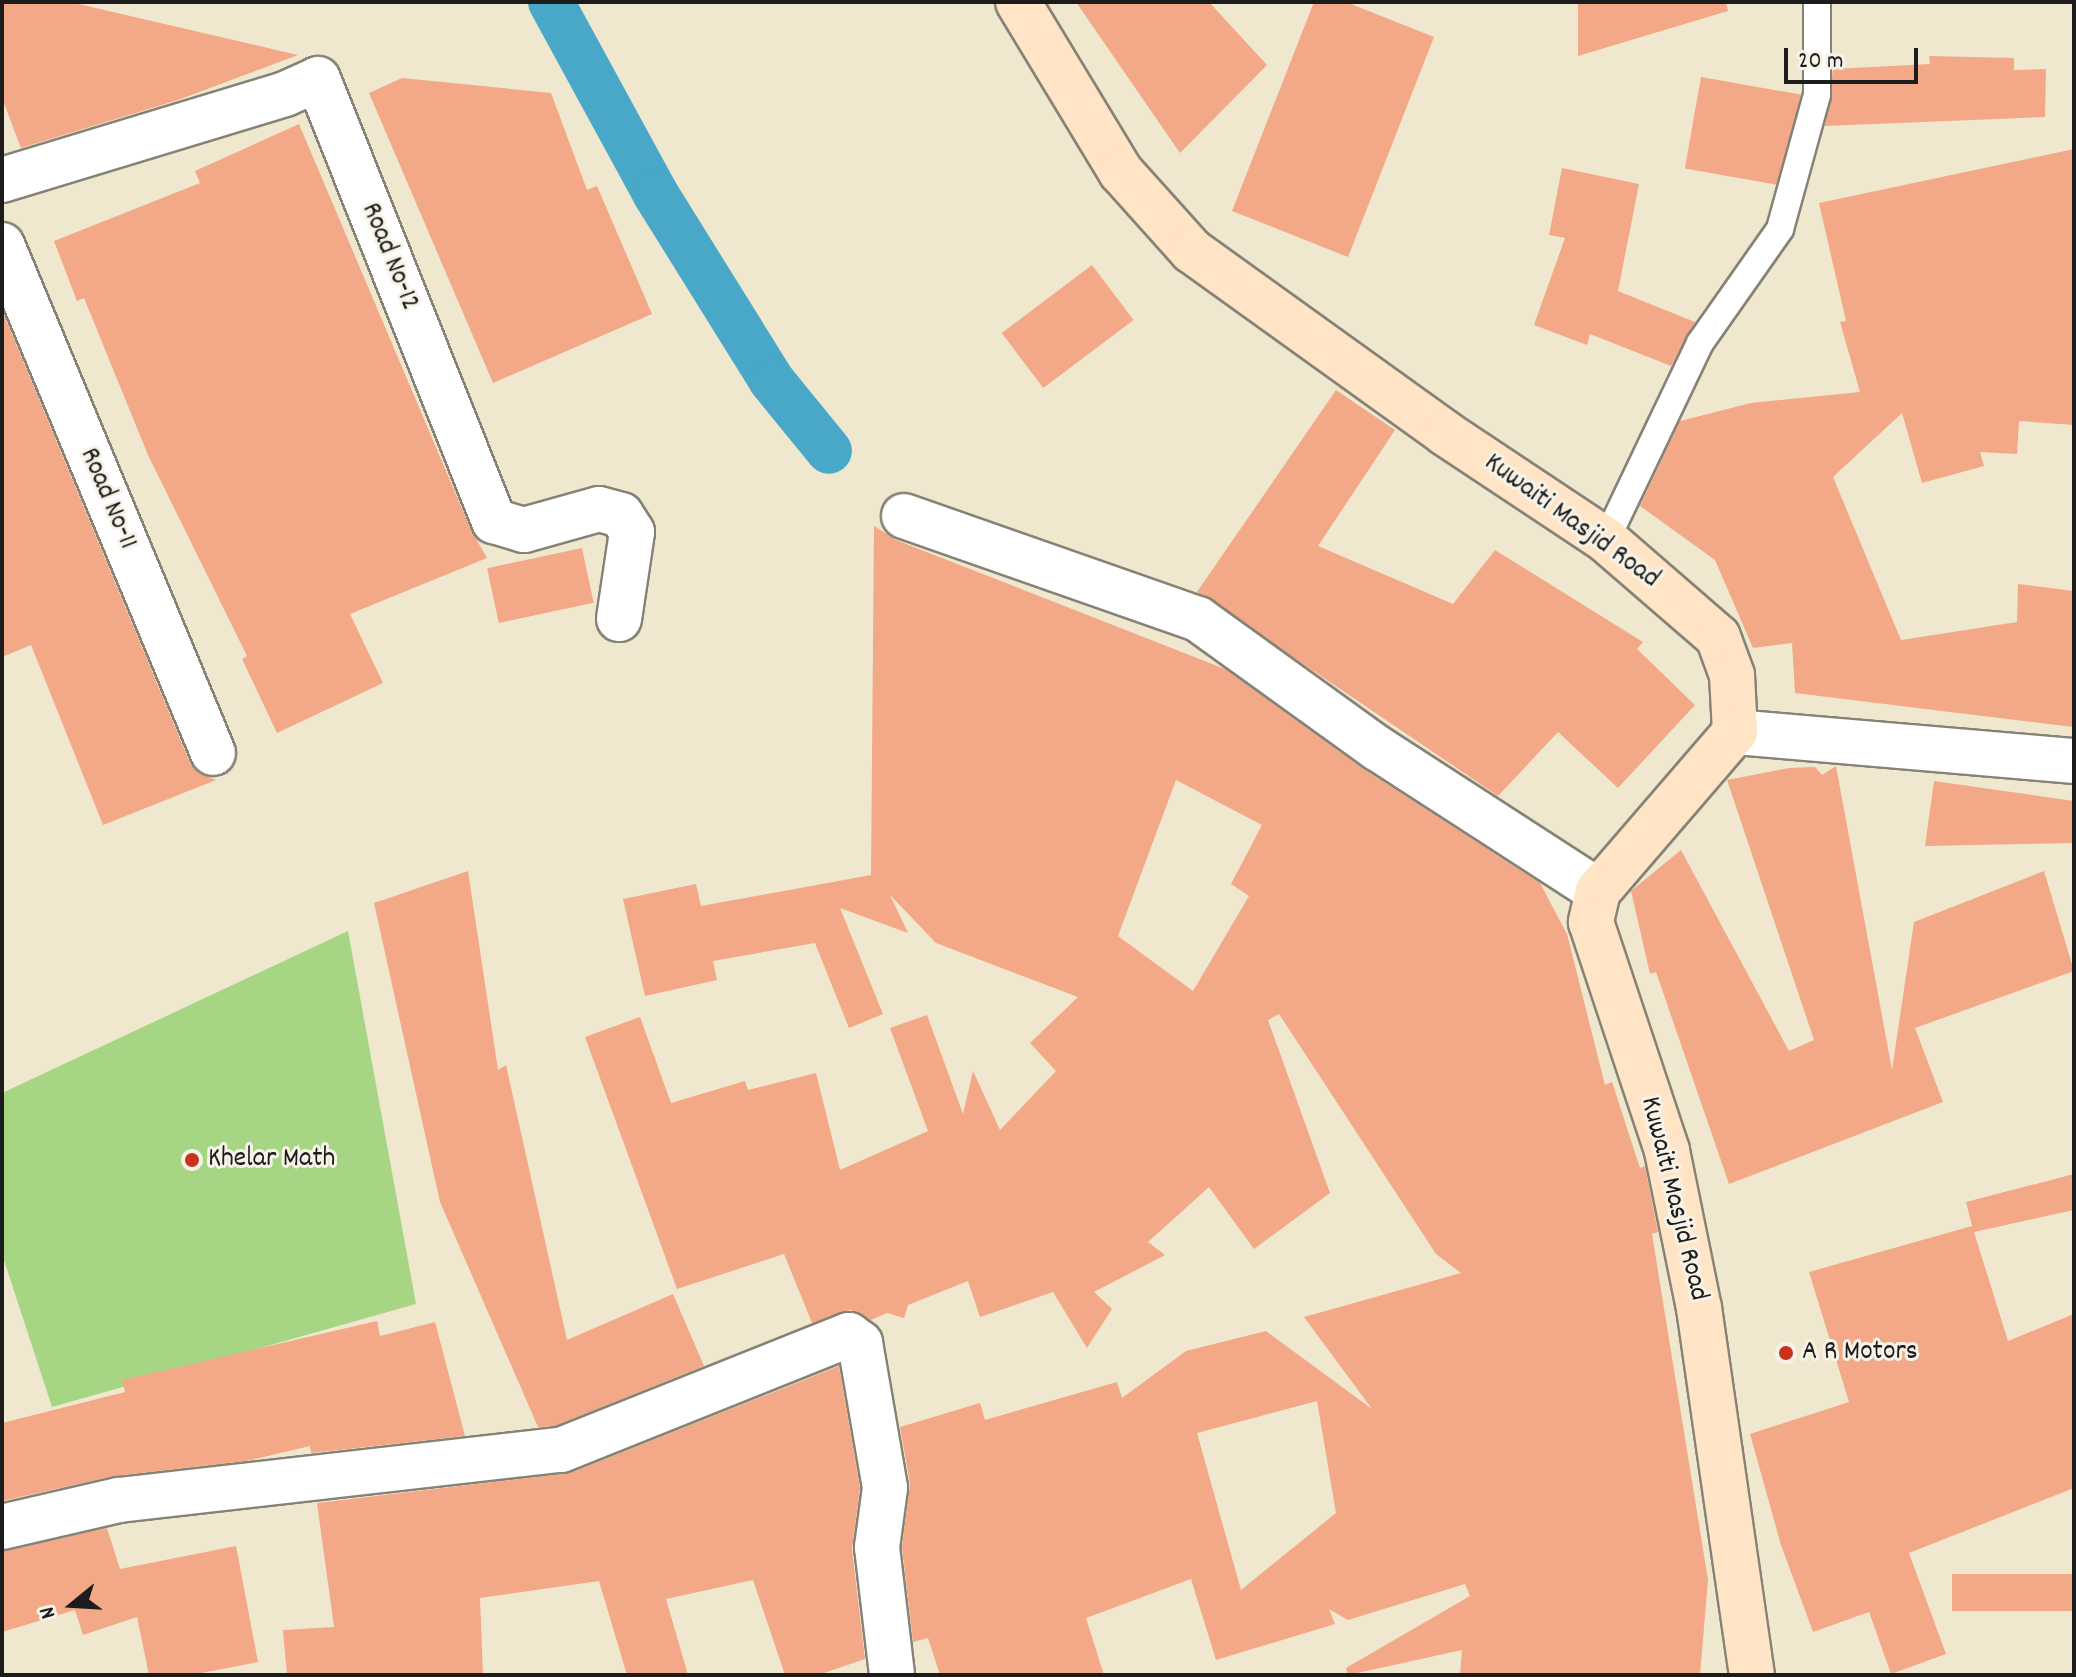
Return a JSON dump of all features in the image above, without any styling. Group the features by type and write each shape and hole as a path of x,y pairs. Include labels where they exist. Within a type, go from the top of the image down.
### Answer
{"street":[{"name":"Kuwaiti Masjid Road","path":"1018,2 1121,172 1192,251 1445,433 1606,540 1718,637 1732,675 1735,732"},
{"name":"Road No-12","path":"2,180 285,94 318,79 494,521 524,530 599,509 621,515 632,532 619,619"},
{"name":"Road No-11","path":"2,245 213,753"},
{"path":"904,516 1198,619 1377,748 1598,891 1735,732 2074,761"},
{"name":"Kuwaiti Masjid Road","path":"1598,891 1591,922 1667,1151 1699,1308 1752,1675"},
{"path":"2,1527 119,1500 561,1450 849,1335 860,1343 885,1488 877,1547 892,1675"}],"lane":[{"path":"1606,540 1700,343 1780,229 1817,95 1817,2"}],"green space":[{"path":"348,931 416,1304 52,1407 2,1254 2,1093"}],"building":[{"path":"2,2 70,2 298,55 178,100 21,148 2,98"},
{"path":"1076,2 1209,2 1267,65 1180,153"},
{"path":"1314,2 1346,2 1434,37 1348,257 1232,211"},
{"path":"1578,2 1726,2 1728,11 1578,56"},
{"path":"1929,56 2014,58 2014,70 2046,69 2045,117 1825,126 1833,69 1930,64"},
{"path":"1701,77 1800,95 1784,186 1685,169"},
{"path":"402,78 551,93 587,190 597,186 652,314 493,383 369,93"},
{"path":"299,124 471,530 487,558 350,614 383,683 277,733 242,659 247,656 148,455 84,298 77,301 54,241 200,183 195,171"},
{"path":"2074,149 2074,425 2019,421 2017,454 1980,452 1984,466 1922,483 1902,413 1833,477 1901,640 2017,622 2018,584 2074,591 2074,727 1795,693 1792,643 1753,648 1715,560 1640,506 1680,421 1751,403 1860,392 1840,322 1846,321 1819,203"},
{"path":"1562,168 1639,184 1618,291 1695,322 1671,366 1590,334 1587,345 1534,325 1565,238 1549,235"},
{"path":"1092,265 1134,320 1043,388 1002,333"},
{"path":"2,310 190,763 198,773 216,780 103,825 31,645 2,657"},
{"path":"1336,390 1395,430 1318,546 1453,604 1495,550 1643,642 1637,649 1695,705 1618,788 1558,732 1498,796 1197,592"},
{"path":"874,526 896,540 1225,669 1362,768 1540,883 1567,934 1605,1085 1612,1082 1640,1168 1645,1166 1658,1232 1652,1234 1708,1580 1700,1675 1460,1675 1462,1650 1348,1675 1346,1668 1470,1596 1465,1584 1348,1620 1329,1609 1335,1624 1216,1660 1191,1579 1086,1618 1104,1675 940,1675 928,1638 913,1642 902,1547 910,1484 900,1427 980,1403 985,1420 1117,1382 1122,1398 1186,1351 1266,1331 1372,1409 1304,1317 1461,1273 1436,1254 1279,1014 1268,1020 1330,1193 1254,1249 1209,1187 1148,1242 1165,1255 1094,1292 1112,1309 1087,1348 1053,1292 980,1317 968,1281 908,1305 904,1318 887,1313 871,1320 851,1310 812,1323 784,1254 677,1289 585,1037 640,1017 671,1103 745,1081 748,1090 816,1073 840,1170 928,1131 890,1028 927,1015 963,1114 973,1071 1000,1130 1056,1071 1030,1043 1078,997 936,943 890,895 908,933 840,908 883,1014 849,1028 815,943 713,961 717,980 645,996 623,899 696,884 701,906 871,875","holes":["1176,780 1262,825 1231,884 1249,896 1193,991 1118,936","1317,1401 1336,1513 1241,1590 1197,1433"]},
{"path":"582,548 594,603 499,623 487,568"},
{"path":"1836,766 1892,1070 1914,922 2044,871 2074,971 1915,1028 1943,1102 1729,1184 1656,972 1650,974 1631,891 1681,850 1789,1051 1814,1040 1727,780 1789,768 1815,767 1822,775"},
{"path":"1934,781 2074,801 2074,843 1925,846"},
{"path":"468,871 498,1070 506,1065 567,1340 673,1294 704,1366 555,1426 538,1427 440,1202 374,903"},
{"path":"2074,1174 2074,1210 1974,1232 2008,1341 2074,1314 2074,1488 1909,1553 1946,1654 1891,1674 1869,1612 1813,1632 1781,1545 1750,1434 1849,1402 1809,1272 1972,1226 1966,1202"},
{"path":"377,1321 380,1336 435,1322 465,1436 311,1453 310,1446 246,1461 114,1476 2,1501 2,1423 125,1392 122,1380"},
{"path":"839,1366 860,1488 852,1550 865,1659 818,1675 785,1675 753,1580 666,1599 688,1675 627,1675 599,1581 480,1598 483,1675 287,1675 283,1630 334,1627 317,1503 570,1473"},
{"path":"107,1528 120,1569 236,1546 258,1662 191,1675 149,1675 137,1617 83,1635 75,1610 2,1632 2,1551"},
{"path":"1952,1574 2074,1574 2074,1611 1952,1611"}],"waterway":[{"path":"551,2 655,193 772,381 829,451"}],"place":[{"name":"Khelar Math","path":"192,1160"},
{"name":"A R Motors","path":"1786,1353"}]}
